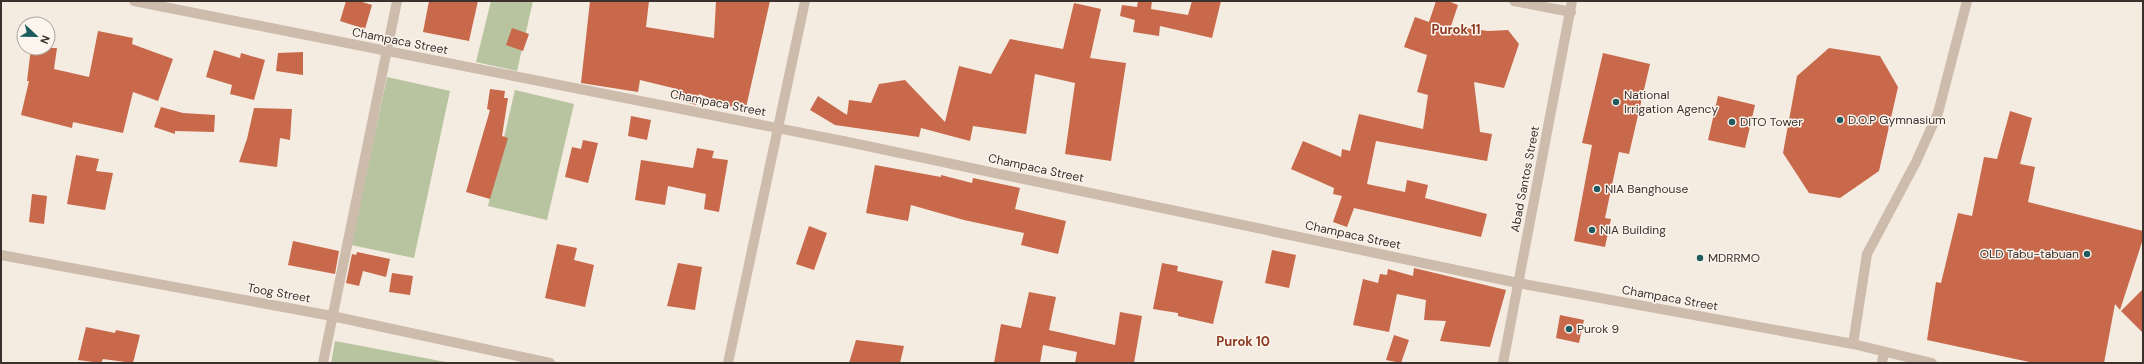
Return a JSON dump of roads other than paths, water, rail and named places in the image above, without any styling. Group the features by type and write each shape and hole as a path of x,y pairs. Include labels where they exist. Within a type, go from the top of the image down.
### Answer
{"street":[{"name":"Champaca Street","path":"134,1 779,128 1518,283 1853,344 1932,363"},
{"path":"323,363 388,52 397,1"},
{"path":"728,363 805,1"},
{"path":"1514,1 1570,12"},
{"name":"Abad Santos Street","path":"1503,363 1572,1"},
{"path":"1853,344 1867,254 1916,162 1938,113 1967,1"},
{"name":"Toog Street","path":"1,255 332,316 550,363"},
{"path":"1882,363 1884,352"}],"place":[{"name":"National Irrigation Agency","path":"1616,102"},
{"name":"D.O.P Gymnasium","path":"1840,120"},
{"name":"DITO Tower","path":"1732,122"},
{"name":"NIA Banghouse","path":"1597,189"},
{"name":"NIA Building","path":"1592,230"},
{"name":"OLD Tabu-tabuan","path":"2087,254"},
{"name":"MDRRMO","path":"1700,258"},
{"name":"Purok 9","path":"1569,329"}],"district":[{"name":"Purok 11","path":"1456,29"},
{"name":"Purok 10","path":"1243,341"}]}
